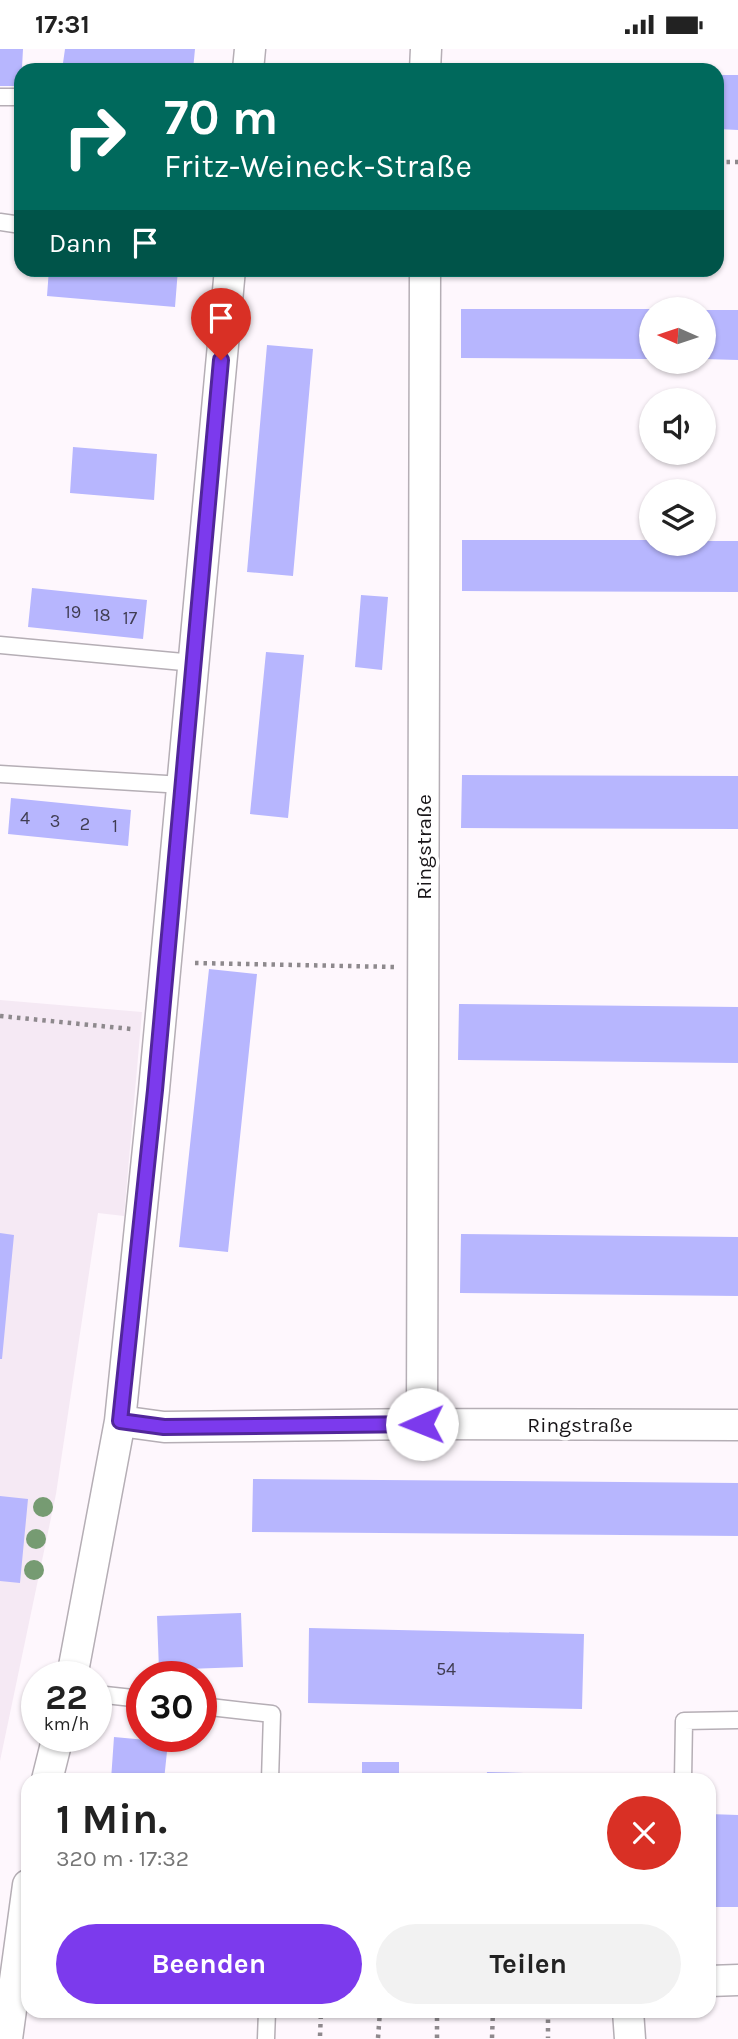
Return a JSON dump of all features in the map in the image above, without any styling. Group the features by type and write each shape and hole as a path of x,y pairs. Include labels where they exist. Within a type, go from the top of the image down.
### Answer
{"street":[{"path":"75,1661 120,1421 160,1031 229,277"},
{"name":"Ringstraße","path":"422,1424 425,277"},
{"name":"Ringstraße","path":"120,1421 164,1427 422,1424 738,1426"},
{"path":"49,1773 54,1752"},
{"path":"7,2039 21,1936"},
{"path":"716,1981 738,1980"},
{"path":"628,2018 629,2039"}],"lane":[{"path":"0,645 194,663"},
{"path":"0,774 183,785"},
{"path":"217,1708 272,1714 270,1773"},
{"path":"683,1773 684,1721 738,1720"},
{"path":"265,2039 266,2018"}],"path":[{"path":"183,963 396,967"},
{"path":"0,1016 160,1031"},
{"path":"320,2036 321,2018"},
{"path":"379,2038 380,2018"},
{"path":"437,2018 437,2038"},
{"path":"492,2038 493,2018"},
{"path":"548,2018 548,2038"}],"shaded area":[{"path":"0,1000 142,1012 124,1216 98,1213 56,1494 0,1761"}],"building":[{"path":"0,49 23,49 22,63 14,63 14,86 0,86"},
{"path":"65,49 195,49 194,63 63,63"},
{"path":"724,75 738,75 738,130 724,129"},
{"path":"48,277 177,277 175,307 47,296"},
{"path":"461,309 639,309 639,359 461,358"},
{"path":"716,310 738,310 738,360 716,359"},
{"path":"267,345 313,349 293,576 247,572"},
{"path":"73,447 157,454 154,500 70,493"},
{"path":"462,540 639,540 639,556 716,556 716,541 738,541 738,592 462,591"},
{"path":"32,588 147,600 143,639 28,627"},
{"path":"361,595 388,597 382,670 355,667"},
{"path":"266,652 304,655 288,818 250,814"},
{"path":"462,775 738,776 738,829 461,828"},
{"path":"11,798 131,810 128,846 8,834"},
{"path":"209,969 257,974 228,1252 179,1247"},
{"path":"459,1004 738,1007 738,1063 458,1060"},
{"path":"0,1233 14,1235 2,1359 0,1359"},
{"path":"461,1234 738,1237 738,1296 460,1293"},
{"path":"253,1479 738,1483 738,1536 252,1532"},
{"path":"0,1496 28,1499 20,1583 0,1581"},
{"path":"241,1613 243,1667 217,1668 217,1661 159,1661 157,1616"},
{"path":"309,1628 584,1634 582,1709 308,1703"},
{"path":"114,1737 126,1738 126,1752 167,1752 165,1773 111,1773"},
{"path":"362,1762 399,1762 399,1773 362,1773"},
{"path":"716,1814 738,1815 738,1907 716,1907"}],"route":[{"path":"221,360 155,1090 120,1421 164,1427 422,1424"}]}
